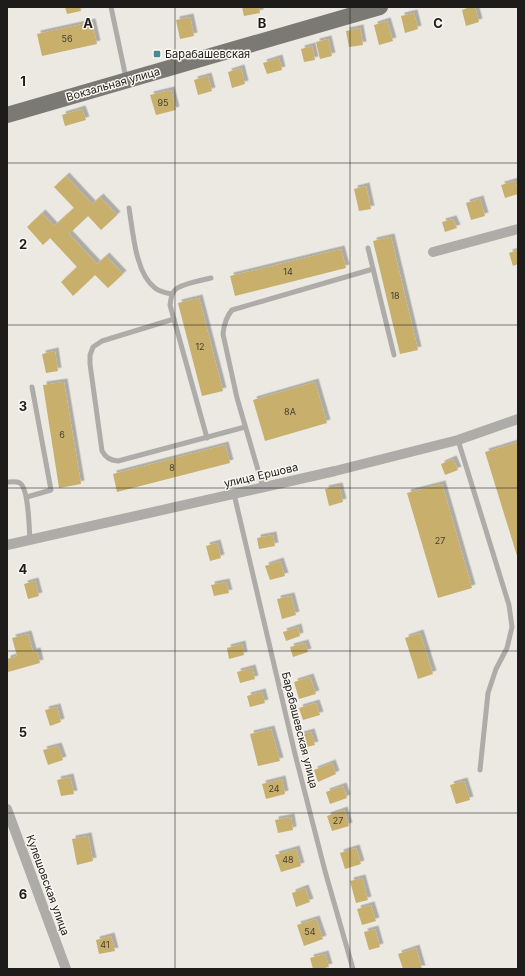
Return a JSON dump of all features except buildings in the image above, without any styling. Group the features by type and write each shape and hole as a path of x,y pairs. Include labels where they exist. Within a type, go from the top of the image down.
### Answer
{"main road":[{"name":"Вокзальная улица","path":"7,115 380,7"}],"street":[{"path":"433,252 518,229"},
{"name":"улица Ершова","path":"7,545 234,494 263,486 335,471 458,440 518,420"},
{"name":"Кулешовская улица","path":"7,809 66,969"}],"lane":[{"path":"111,7 127,80"},
{"path":"129,208 137,255 144,274 149,283 155,289 172,294"},
{"path":"368,248 394,355"},
{"path":"263,486 237,398 223,334 223,325 226,316 232,310 373,269"},
{"path":"207,438 170,305 172,294 175,289 180,286 211,278"},
{"path":"174,318 102,341 93,347 90,355 90,370 102,451 105,456 110,460 118,461 245,427"},
{"path":"27,497 51,490 32,387"},
{"path":"458,440 508,605 512,627 507,648 496,669 488,694 480,770"},
{"path":"7,482 20,483 27,497 30,540"},
{"name":"Барабашевская улица","path":"234,494 295,754 325,871 353,969"}],"place":[{"name":"Барабашевская","path":"157,54"}]}
